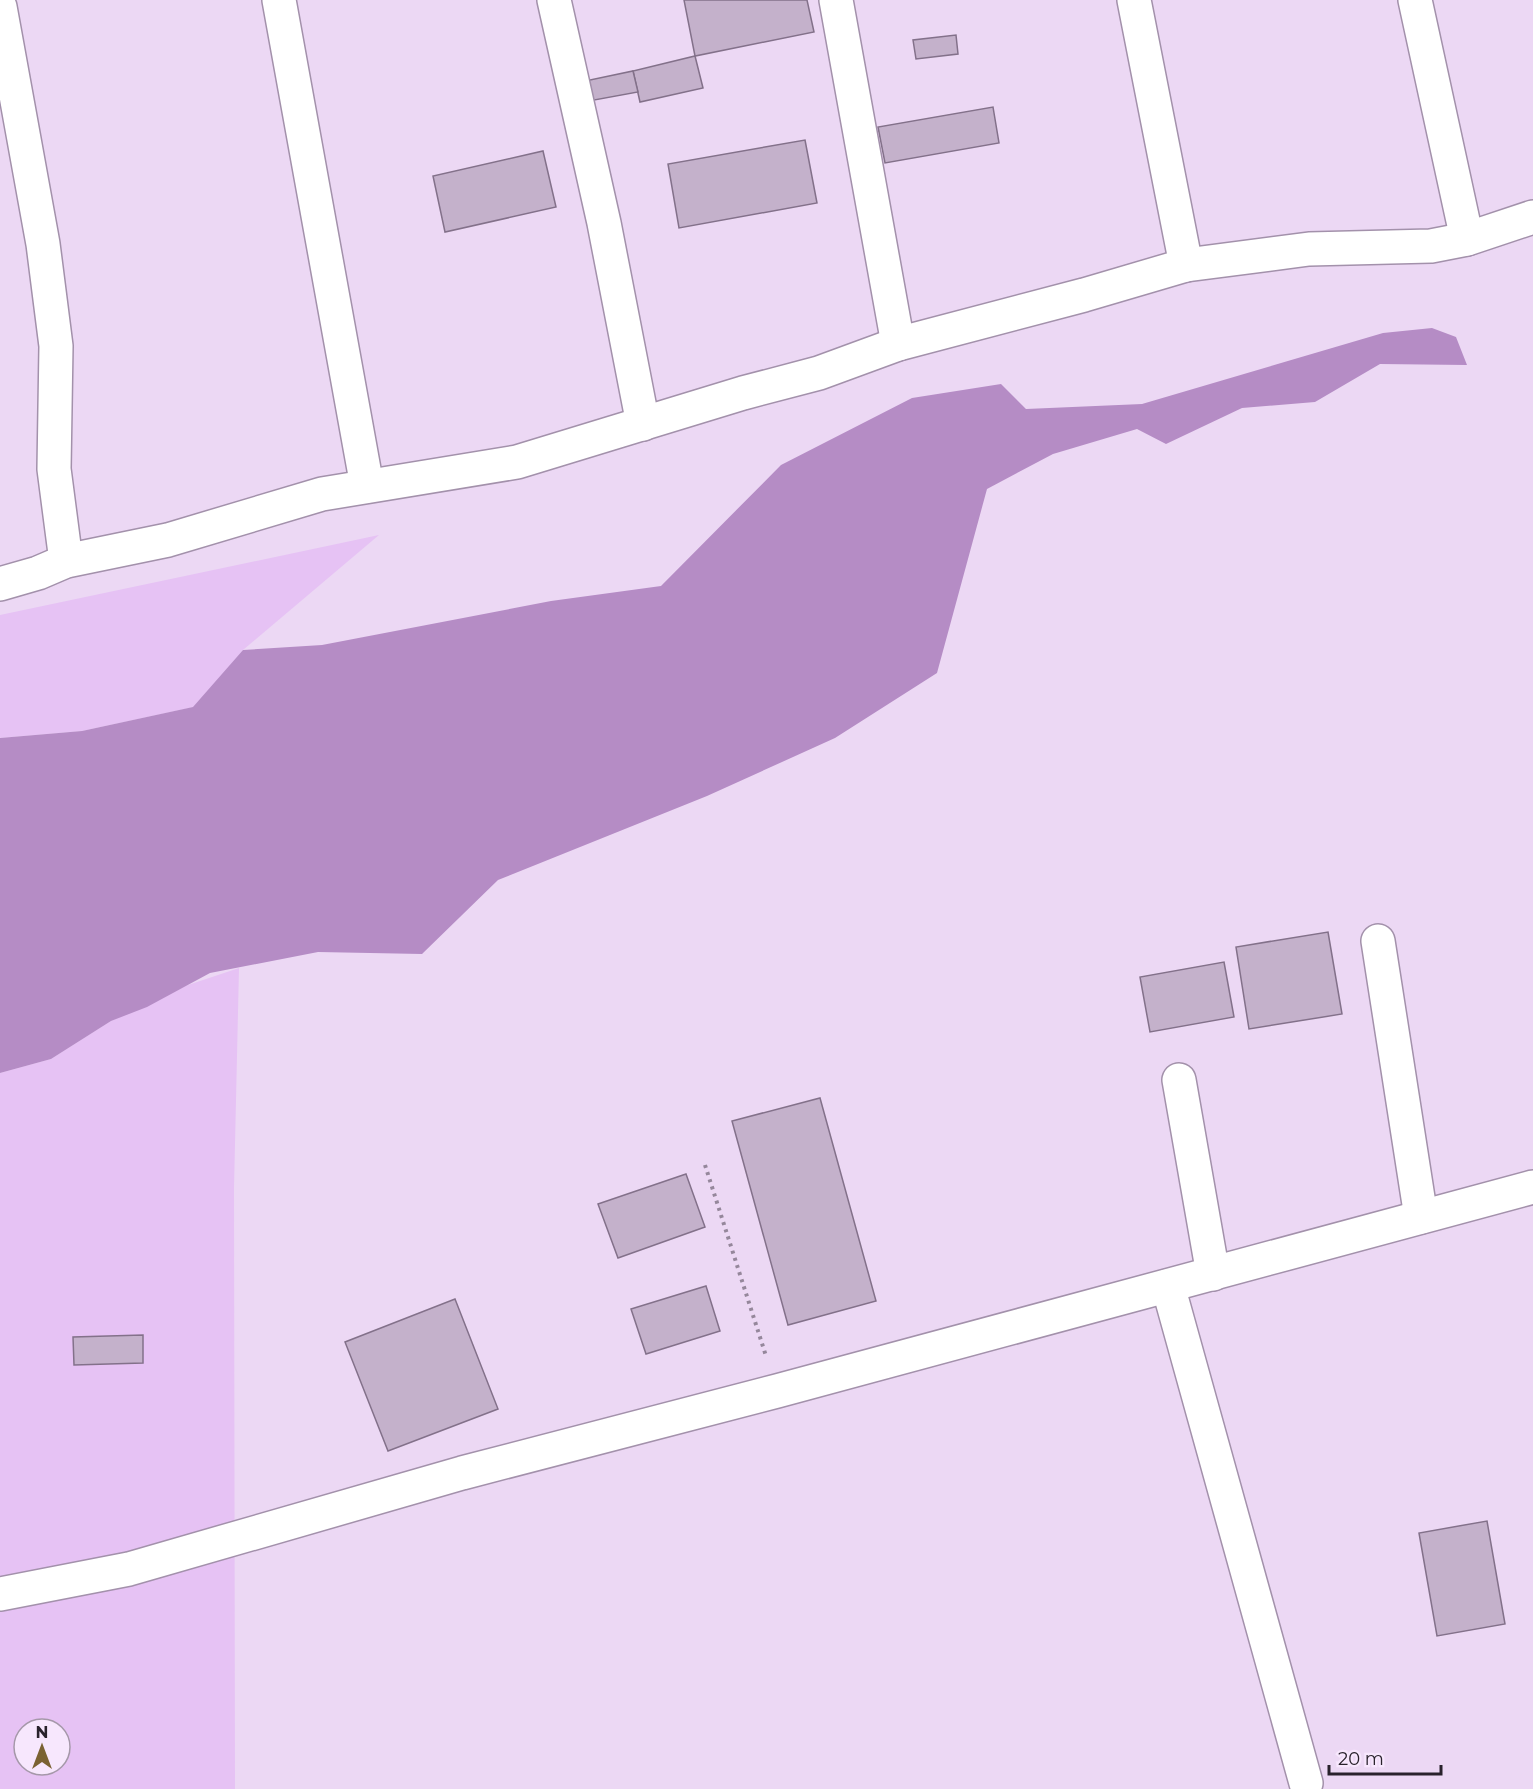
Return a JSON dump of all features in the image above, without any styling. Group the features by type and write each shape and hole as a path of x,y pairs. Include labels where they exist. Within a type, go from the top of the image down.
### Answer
{"street":[{"path":"279,0 367,486"},
{"path":"554,0 604,223 643,424"},
{"path":"836,0 898,344"},
{"path":"1134,0 1186,266"},
{"path":"1415,0 1467,239"},
{"path":"0,7 43,244 52,312 56,346 54,469 66,561"},
{"path":"0,584 38,573 66,561 168,540 322,494 518,462 819,373 898,344 1186,266 1309,249 1431,246 1467,239 1533,216"},
{"path":"1378,941 1421,1217"},
{"path":"1179,1080 1214,1274"},
{"path":"0,1594 129,1569 462,1473 777,1391 1533,1187"},
{"path":"1168,1286 1306,1783"}],"path":[{"path":"705,1165 777,1391"}],"shaded area":[{"path":"1432,328 1456,337 1467,365 1380,364 1315,402 1242,408 1166,444 1137,429 1053,454 987,489 937,673 835,738 707,796 498,880 422,954 318,952 210,973 147,1007 111,1021 51,1059 0,1073 0,738 82,731 193,707 243,650 322,645 551,601 661,586 781,465 912,398 1001,384 1026,409 1142,404 1383,333"},
{"path":"379,535 243,650 194,707 82,731 0,738 0,615"},
{"path":"239,968 234,1188 235,1789 0,1789 0,1073 51,1059 111,1021 188,985"}],"building":[{"path":"684,0 807,0 814,32 695,56"},
{"path":"956,35 958,54 916,59 913,40"},
{"path":"695,56 703,88 640,102 633,71"},
{"path":"633,71 638,92 589,101 585,81"},
{"path":"993,107 999,143 885,163 878,127"},
{"path":"805,140 817,203 679,228 668,164"},
{"path":"543,151 556,207 445,232 433,176"},
{"path":"1328,932 1342,1014 1249,1029 1236,947"},
{"path":"1224,962 1234,1017 1150,1032 1140,977"},
{"path":"820,1098 876,1301 788,1325 732,1121"},
{"path":"686,1174 705,1227 618,1258 598,1204"},
{"path":"706,1286 720,1331 646,1354 631,1309"},
{"path":"455,1299 498,1409 388,1451 345,1342"},
{"path":"143,1335 143,1363 74,1365 73,1337"},
{"path":"1487,1521 1505,1624 1437,1636 1419,1533"}]}
